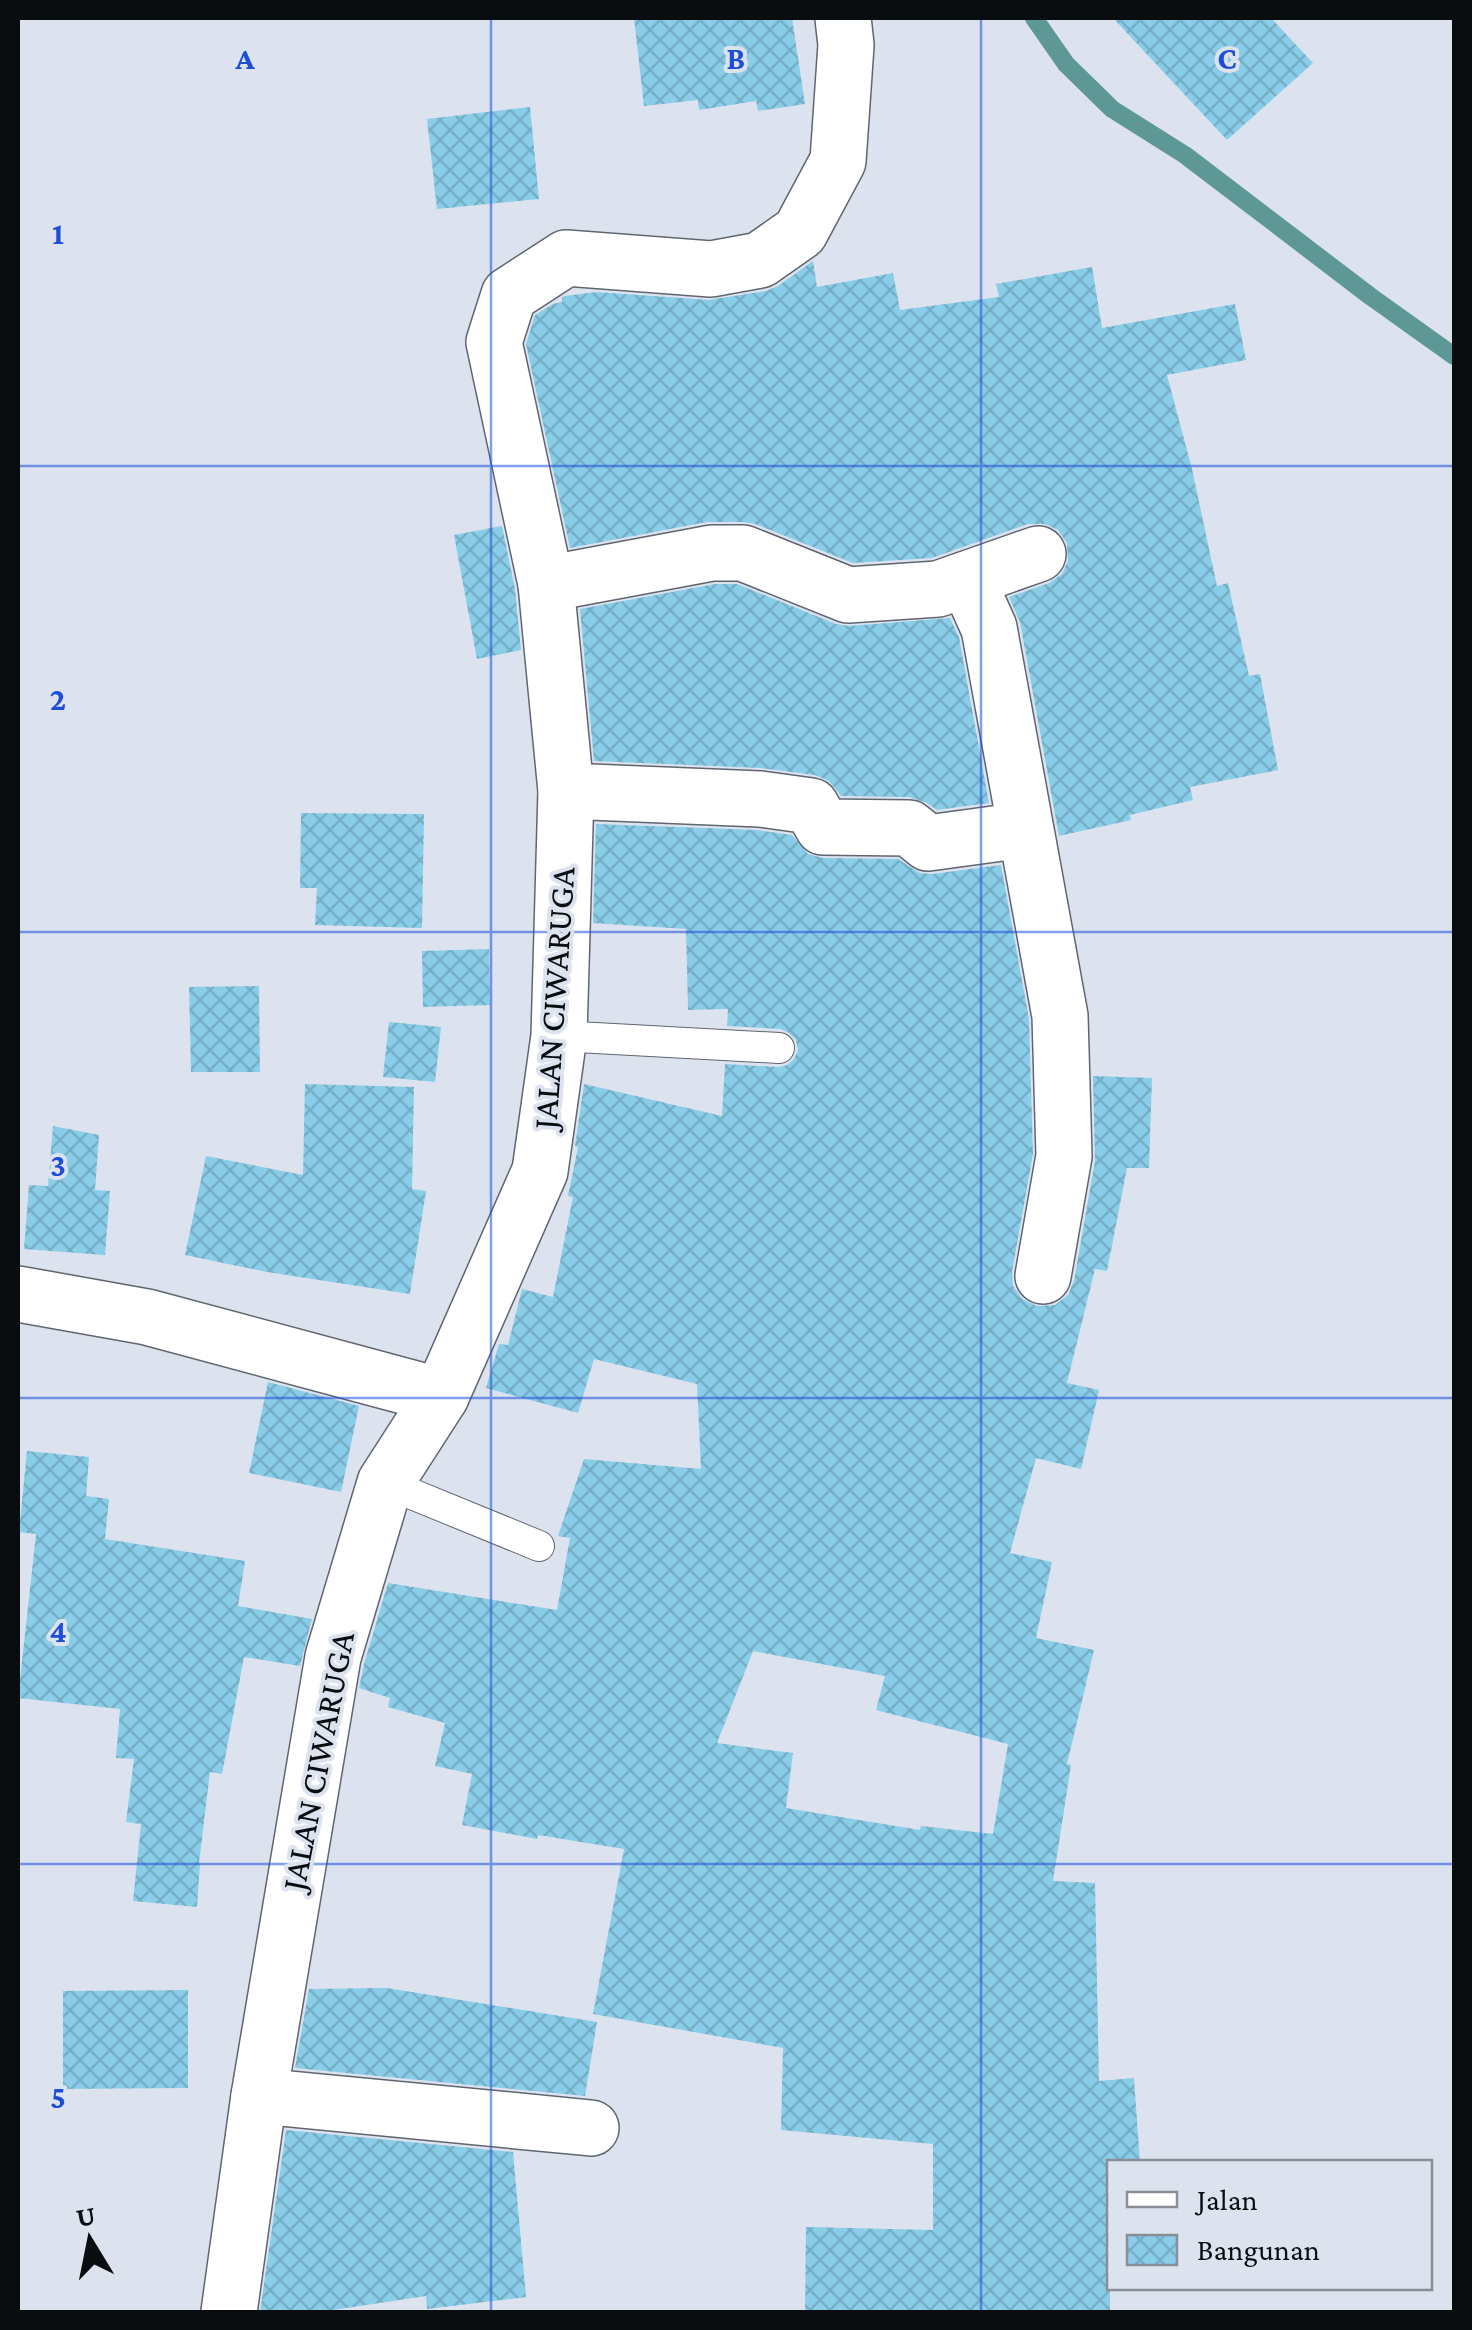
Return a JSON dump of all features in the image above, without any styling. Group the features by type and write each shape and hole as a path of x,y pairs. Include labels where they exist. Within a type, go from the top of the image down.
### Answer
{"street":[{"name":"JALAN CIWARUGA","path":"229,2312 259,2096 332,1657 385,1483 440,1396 540,1171 559,1036 566,792 546,584 494,342 509,295 566,258 711,269 760,260 800,232 838,161 846,45 843,18"},
{"path":"546,584 712,553 744,553 848,595 938,589 1038,554"},
{"path":"966,579 989,628 1060,1016 1064,1156 1043,1276"},
{"path":"566,792 760,799 811,806 824,827 910,828 928,843 1024,830"},
{"path":"18,1294 148,1317 440,1396"},
{"path":"259,2096 591,2128"}],"lane":[{"path":"559,1036 779,1048"},
{"path":"385,1483 539,1546"}],"building":[{"path":"634,18 792,18 805,104 758,111 756,101 699,110 698,100 644,106"},
{"path":"1113,18 1271,18 1313,63 1227,140"},
{"path":"530,107 539,199 437,209 427,119"},
{"path":"813,261 817,287 893,273 900,310 999,297 996,284 1092,267 1102,328 1235,304 1246,360 1167,375 1217,586 1228,583 1249,676 1260,674 1278,770 1190,787 1193,800 1130,815 1131,820 1059,836 1020,622 1009,597 1049,583 1062,574 1068,561 1067,543 1058,530 1045,524 1028,524 932,558 853,563 743,522 707,522 570,548 526,344 535,315 562,302 565,296 596,292 709,300 766,291"},
{"path":"502,526 515,589 521,650 477,659 454,535"},
{"path":"715,584 737,584 849,626 950,618 959,637 989,803 937,810 909,797 841,796 829,781 815,775 761,768 594,761 580,609"},
{"path":"301,813 424,814 422,928 315,925 317,888 300,888"},
{"path":"596,824 757,830 792,835 808,854 823,858 898,859 920,873 1001,865 1029,1019 1033,1154 1012,1272 1013,1286 1022,1299 1037,1306 1055,1305 1068,1295 1074,1281 1095,1161 1093,1076 1152,1078 1149,1168 1127,1168 1107,1271 1095,1269 1067,1383 1099,1390 1081,1469 1036,1458 1010,1553 1052,1562 1036,1638 1094,1650 1067,1764 1071,1765 1053,1881 1095,1883 1099,2081 1134,2078 1140,2160 1107,2160 1110,2312 805,2312 806,2227 933,2230 933,2144 781,2130 783,2048 593,2014 624,1849 462,1825 472,1774 435,1766 445,1723 388,1707 390,1698 359,1688 388,1583 557,1610 570,1538 558,1536 584,1459 701,1469 697,1384 594,1359 578,1413 486,1388 499,1344 508,1345 522,1289 553,1297 573,1197 568,1196 584,1084 722,1116 725,1064 779,1067 794,1059 798,1050 796,1040 780,1029 727,1026 728,1009 688,1010 686,929 593,923","holes":["753,1651 885,1676 876,1710 1008,1744 993,1834 921,1826 920,1830 786,1808 793,1753 717,1743"]},
{"path":"489,949 490,1005 423,1007 422,951"},
{"path":"259,986 260,1072 191,1072 189,987"},
{"path":"389,1022 441,1027 435,1082 383,1077"},
{"path":"305,1084 414,1087 412,1189 426,1191 410,1294 185,1255 206,1156 303,1175"},
{"path":"53,1126 99,1135 95,1190 110,1191 105,1255 24,1249 29,1185 48,1186"},
{"path":"268,1382 359,1406 341,1492 249,1473"},
{"path":"27,1451 89,1457 86,1496 109,1499 105,1539 245,1561 238,1606 312,1619 300,1666 244,1657 222,1774 210,1772 197,1907 133,1901 141,1824 126,1822 134,1759 116,1758 120,1709 18,1698 36,1534 19,1532"},
{"path":"387,1988 597,2022 585,2096 295,2068 309,1989"},
{"path":"188,1990 188,2088 63,2089 63,1991"},
{"path":"286,2130 513,2152 526,2297 427,2309 426,2296 320,2312 260,2312"}],"waterway":[{"path":"1034,18 1066,64 1112,109 1185,155 1454,356"}]}
